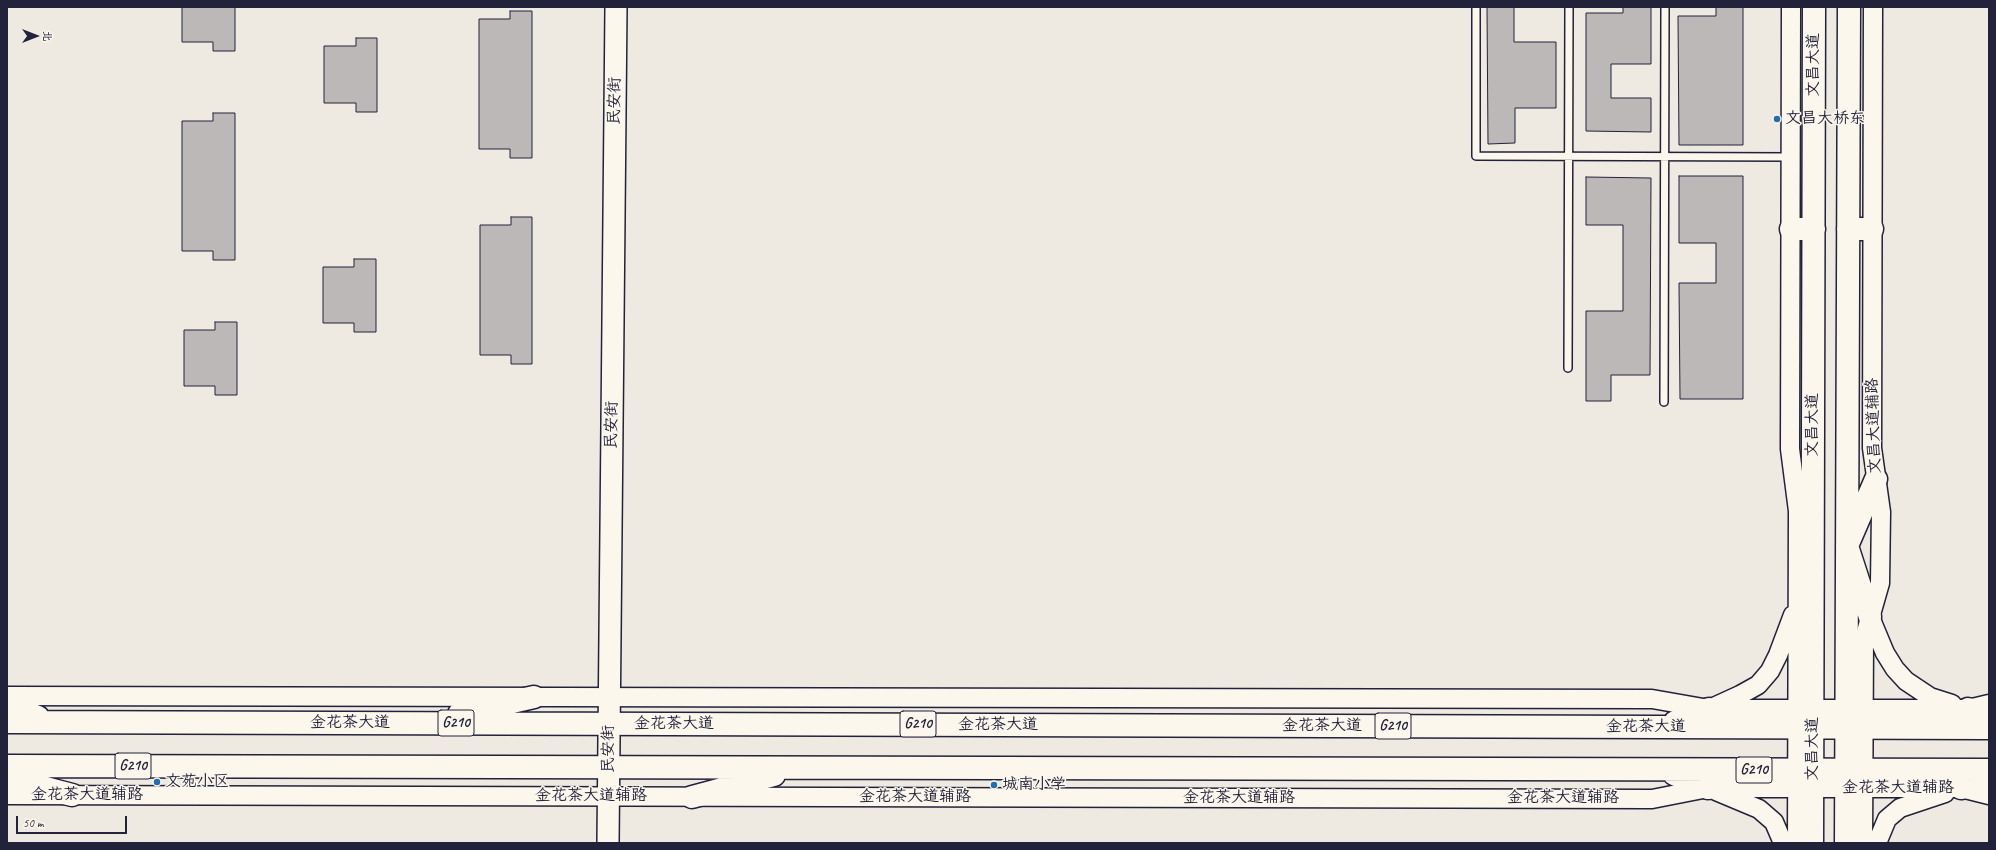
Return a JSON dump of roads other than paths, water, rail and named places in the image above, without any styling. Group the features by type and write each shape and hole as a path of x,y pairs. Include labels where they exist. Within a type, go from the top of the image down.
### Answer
{"main road":[{"name":"民安街","path":"608,843 616,7"},
{"name":"文昌大道","path":"1812,843 1812,816 1805,779 1805,718 1813,449 1814,7"},
{"path":"1846,843 1855,779 1855,718 1847,546 1848,7"},
{"path":"1791,229 1814,229"},
{"path":"1848,229 1872,229"},
{"path":"1798,511 1813,449"},
{"path":"1870,617 1847,546 1876,479"},
{"path":"424,723 534,697"},
{"path":"7,705 48,722"},
{"path":"1662,727 1709,709"},
{"path":"1968,709 1989,716"},
{"name":"金花茶大道","path":"7,722 1662,727 1805,718 1855,718 1989,728"},
{"name":"G210","path":"7,766 1662,770 1805,779 1855,779 1989,770"},
{"path":"692,797 803,768"},
{"path":"1662,770 1708,788"},
{"path":"7,778 72,795"},
{"path":"1961,788 1989,781"},
{"path":"1806,843 1812,816"}],"street":[{"path":"7,696 1652,699 1709,709 1805,718 1798,600 1798,511 1790,449 1791,7"},
{"name":"文昌大道辅路","path":"1855,718 1864,639 1880,583 1881,512 1872,448 1873,7"},
{"path":"1709,709 1758,685 1770,671 1778,656 1798,600"},
{"path":"1870,617 1885,653 1895,669 1906,681 1930,697 1968,709"},
{"path":"1855,718 1968,709 1989,704"},
{"path":"1797,843 1805,779"},
{"name":"金花茶大道辅路","path":"7,795 1652,799 1708,788 1805,779"},
{"path":"1855,779 1863,843"},
{"name":"金花茶大道辅路","path":"1855,779 1961,788 1989,795"},
{"path":"1708,788 1759,809 1774,822 1783,843"},
{"path":"1876,843 1887,819 1900,808 1961,788"}],"lane":[{"path":"1476,7 1476,156 1791,157"},
{"path":"1568,368 1569,7"},
{"path":"1664,7 1664,402"}],"place":[{"name":"文昌大桥东","path":"1777,119"},
{"name":"文苑小区","path":"157,782"},
{"name":"城南小学","path":"994,785"}]}
